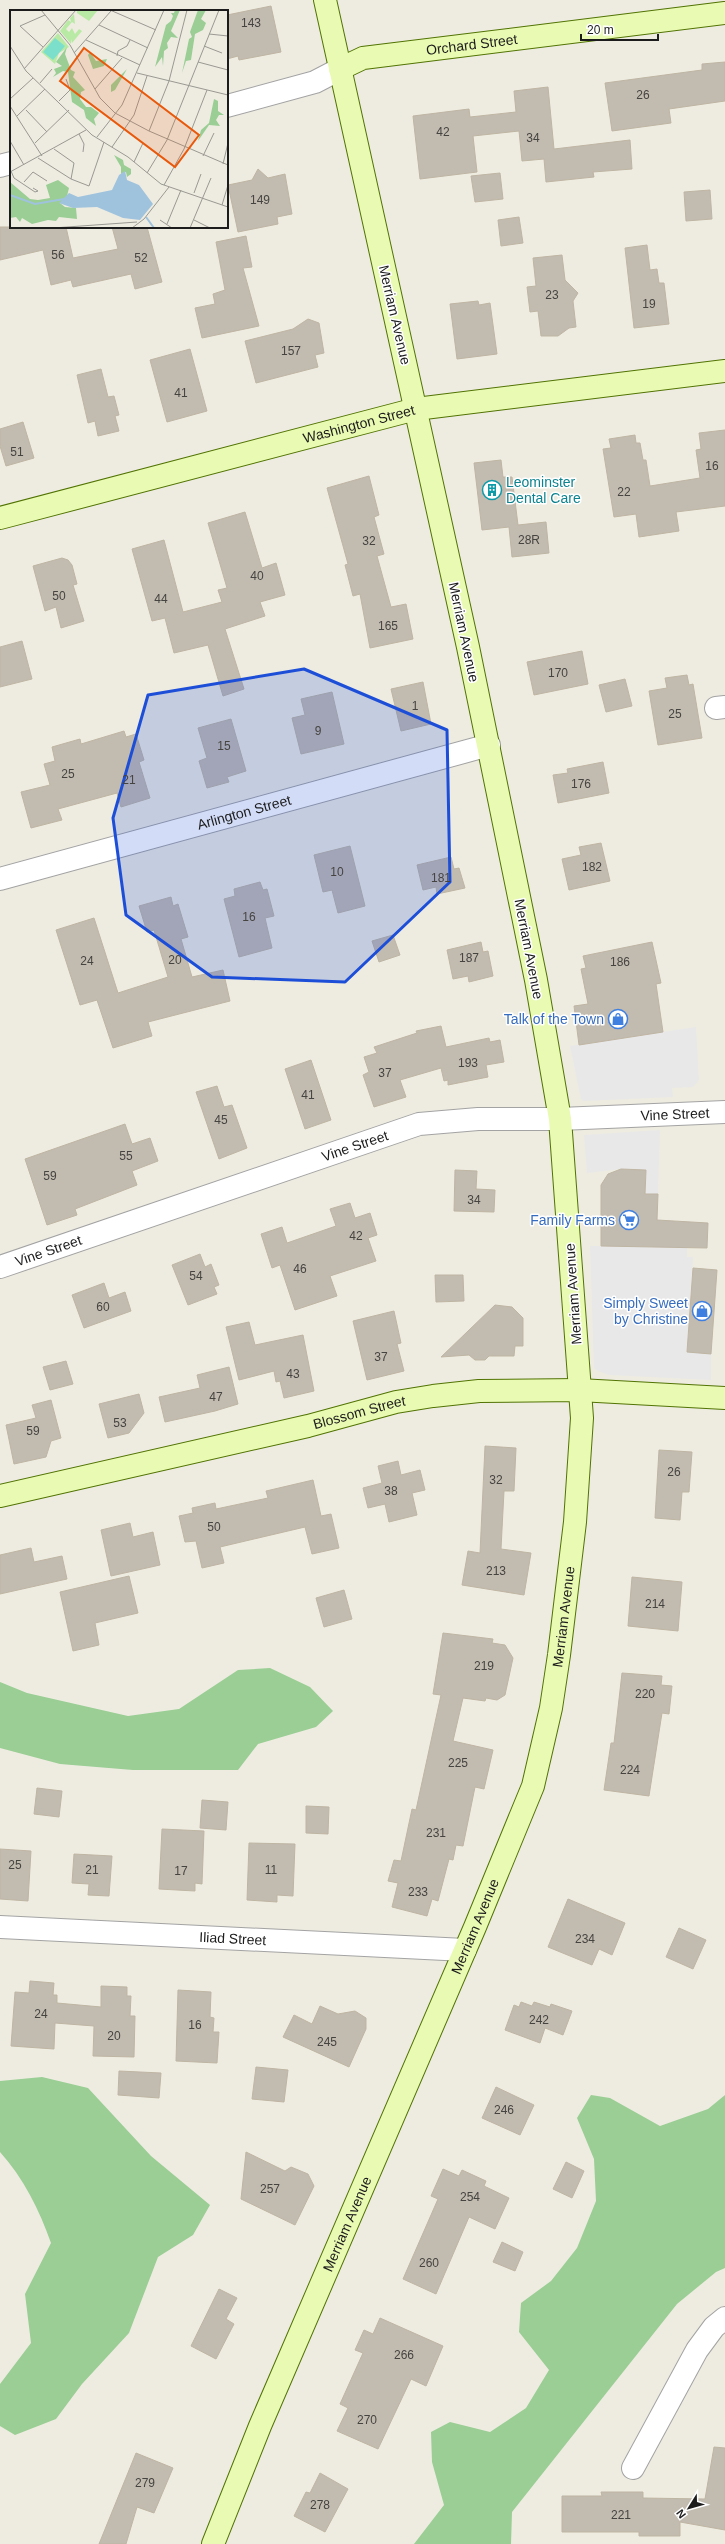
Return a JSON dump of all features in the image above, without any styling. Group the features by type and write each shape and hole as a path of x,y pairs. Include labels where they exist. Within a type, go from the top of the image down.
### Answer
{"street":[{"name":"Merriam Avenue","path":"213,2544 260,2426 466,1950 533,1786 549,1720 575,1522 582,1418 560,1119 531,956 488,745 416,409 325,0"},
{"name":"Orchard Street","path":"228,106 315,82 363,58 725,13"},
{"path":"0,166 10,163"},
{"name":"Washington Street","path":"0,518 416,409 725,371"},
{"name":"Arlington Street","path":"0,879 488,745"},
{"name":"Vine Street","path":"0,1267 419,1124 478,1119 560,1119 725,1112"},
{"name":"Blossom Street","path":"0,1496 308,1426 396,1402 479,1391 579,1390 725,1398"},
{"name":"Iliad Street","path":"0,1927 466,1950"},
{"path":"633,2468 697,2350 714,2327 725,2318"}],"highlighted area":[{"path":"304,669 447,730 450,882 345,982 212,977 126,915 113,818 148,695"}],"green space":[{"path":"270,1668 310,1687 333,1711 316,1727 258,1744 238,1770 133,1770 60,1764 0,1748 0,1682 27,1693 128,1716 179,1709 238,1670"},
{"path":"42,2077 88,2088 151,2156 210,2205 193,2235 158,2257 129,2333 82,2384 56,2419 15,2435 0,2426 0,2384 31,2343 25,2294 51,2243 41,2218 24,2184 0,2152 0,2081"},
{"path":"591,2095 610,2098 660,2126 708,2109 725,2095 725,2268 716,2272 677,2304 512,2512 511,2544 414,2544 444,2505 432,2462 431,2432 450,2422 490,2432 526,2408 549,2370 519,2332 521,2303 551,2281 577,2248 596,2201 594,2159 577,2118"}],"shaded area":[{"path":"696,1027 699,1080 693,1087 672,1088 673,1097 584,1101 581,1099 570,1046"},
{"path":"660,1130 658,1194 645,1194 646,1170 621,1169 587,1173 584,1135"},
{"path":"590,1246 687,1247 687,1257 693,1257 687,1352 711,1354 711,1380 609,1375 596,1370 594,1367"}],"building":[{"path":"271,6 281,52 239,60 238,56 228,59 228,15"},
{"path":"725,62 725,101 669,109 671,123 612,131 605,83 702,70 702,64"},
{"path":"548,87 554,149 630,140 632,169 593,172 594,177 546,182 544,159 522,161 519,131 473,136 477,172 420,179 413,116 469,109 470,117 516,112 514,91"},
{"path":"258,169 268,178 285,174 292,214 277,217 278,224 238,232 228,185 252,180"},
{"path":"500,173 503,199 475,202 471,176"},
{"path":"710,190 712,219 686,221 684,192"},
{"path":"519,217 523,243 501,246 498,220"},
{"path":"0,227 66,228 73,258 118,249 112,228 147,228 162,282 135,289 131,274 73,287 71,280 51,285 43,250 0,260"},
{"path":"246,236 252,267 243,268 259,326 202,338 195,308 215,304 213,294 225,290 216,242"},
{"path":"647,245 650,270 657,269 659,283 664,283 669,324 634,328 625,248"},
{"path":"562,255 565,280 578,293 573,301 576,327 569,328 558,336 541,336 538,311 530,312 527,287 536,286 533,258"},
{"path":"478,301 479,305 490,303 497,354 457,359 450,304"},
{"path":"308,319 319,323 324,353 315,355 318,367 256,383 245,341 293,329"},
{"path":"190,349 207,411 167,422 150,360"},
{"path":"101,369 108,397 114,396 119,415 115,416 119,431 98,436 95,421 88,423 77,375"},
{"path":"23,422 34,458 6,466 0,446 0,429"},
{"path":"725,430 725,506 676,512 679,531 639,537 636,514 614,517 603,449 611,448 609,439 635,435 636,443 640,443 643,460 646,460 650,486 700,478 696,450 701,449 699,433"},
{"path":"501,460 503,477 512,477 518,525 546,522 549,553 512,557 509,527 482,530 474,463"},
{"path":"369,476 379,515 374,517 384,554 377,556 391,607 406,604 413,639 370,648 360,594 353,596 345,565 348,564 327,488"},
{"path":"245,512 262,568 276,563 285,595 260,602 265,616 225,629 244,689 223,696 208,645 174,653 165,618 152,621 132,549 164,540 183,612 222,602 218,590 227,588 208,523"},
{"path":"62,558 68,560 72,565 77,584 73,585 84,621 61,628 56,607 45,611 33,566"},
{"path":"22,641 32,679 0,687 0,647"},
{"path":"582,651 588,684 534,695 527,662"},
{"path":"687,675 689,685 693,684 702,738 658,745 649,691 667,688 665,678"},
{"path":"625,679 632,706 606,712 599,685"},
{"path":"423,682 431,724 401,731 391,689"},
{"path":"332,692 344,744 301,754 292,718 305,715 301,699"},
{"path":"231,719 246,771 227,777 229,782 207,788 199,761 207,758 198,728"},
{"path":"124,731 126,737 136,734 144,760 139,762 150,798 121,807 117,793 58,809 62,820 31,828 21,792 50,785 44,764 55,761 52,747 80,739 81,744"},
{"path":"603,762 609,793 558,803 553,775 568,773 567,769"},
{"path":"601,843 610,881 569,890 562,859 581,855 579,847"},
{"path":"350,846 365,906 338,913 332,890 323,892 314,855"},
{"path":"451,857 454,869 459,868 465,888 437,894 436,887 423,890 417,865"},
{"path":"260,882 263,890 267,889 274,916 265,918 272,948 239,957 224,899 235,896 234,889"},
{"path":"171,897 173,906 178,904 188,937 181,939 192,977 223,970 230,1001 148,1022 152,1036 113,1048 97,1000 80,1005 56,930 94,918 118,993 168,977 154,930 147,932 139,906"},
{"path":"393,935 400,955 379,962 372,941"},
{"path":"481,942 483,952 488,951 493,976 469,982 468,976 453,979 447,950"},
{"path":"652,942 661,983 656,984 663,1032 579,1045 574,1006 588,1004 581,969 586,968 583,956"},
{"path":"441,1026 446,1047 489,1038 490,1042 500,1040 504,1062 486,1065 488,1077 448,1085 448,1080 444,1081 441,1068 400,1080 406,1097 374,1107 363,1075 369,1072 364,1057 377,1053 374,1047 417,1033 416,1031"},
{"path":"311,1060 331,1120 305,1129 285,1069"},
{"path":"217,1086 224,1107 232,1105 247,1148 219,1159 196,1092"},
{"path":"125,1124 132,1144 150,1138 158,1161 132,1171 137,1185 75,1209 77,1215 47,1225 25,1159"},
{"name":"Family Farms","path":"621,1169 646,1170 645,1194 658,1194 657,1220 708,1223 707,1248 601,1246 601,1185 608,1174"},
{"path":"455,1170 477,1171 476,1189 495,1190 494,1212 454,1211"},
{"path":"350,1203 355,1218 370,1213 377,1235 368,1238 376,1261 330,1276 337,1296 295,1310 280,1265 272,1268 261,1234 282,1227 287,1243 336,1226 330,1209"},
{"path":"200,1254 205,1267 211,1264 219,1285 214,1287 217,1294 188,1305 172,1265"},
{"name":"Simply Sweet by Christine","path":"693,1268 717,1270 711,1354 687,1352"},
{"path":"435,1275 463,1275 464,1301 436,1302"},
{"path":"104,1283 109,1298 125,1292 131,1311 84,1328 72,1295"},
{"path":"495,1305 512,1307 523,1318 523,1346 515,1346 514,1356 489,1356 485,1360 475,1360 469,1355 441,1357"},
{"path":"394,1311 401,1343 397,1344 404,1371 367,1380 353,1321"},
{"path":"249,1322 255,1345 303,1335 314,1391 284,1398 280,1381 276,1382 274,1371 239,1380 226,1327"},
{"path":"66,1361 73,1384 50,1390 43,1367"},
{"path":"229,1367 238,1404 215,1411 165,1422 159,1397 200,1388 197,1375"},
{"path":"139,1394 144,1413 129,1433 108,1438 99,1404"},
{"path":"51,1400 61,1438 51,1441 46,1457 14,1464 6,1425 36,1418 32,1405"},
{"path":"485,1446 516,1448 514,1491 504,1491 501,1549 531,1553 524,1595 462,1585 468,1551 480,1553"},
{"path":"659,1450 692,1452 689,1492 682,1492 680,1520 655,1518"},
{"path":"398,1461 401,1475 420,1470 425,1490 412,1493 417,1515 389,1522 385,1504 368,1508 363,1488 382,1483 378,1466"},
{"path":"313,1480 321,1516 331,1514 339,1548 312,1554 305,1527 220,1547 224,1563 202,1568 196,1541 185,1542 179,1516 193,1513 192,1508 215,1503 216,1509 268,1498 266,1491"},
{"path":"130,1523 133,1537 153,1532 160,1565 111,1576 101,1530"},
{"path":"31,1548 34,1562 62,1556 67,1579 0,1594 0,1555"},
{"path":"129,1576 138,1613 95,1623 99,1645 73,1651 60,1592"},
{"path":"632,1577 682,1582 678,1631 628,1626"},
{"path":"344,1590 352,1619 324,1627 316,1598"},
{"path":"443,1633 493,1639 492,1643 505,1645 513,1658 505,1695 497,1700 486,1698 485,1701 463,1698 453,1741 493,1750 484,1789 475,1787 463,1846 456,1845 453,1860 449,1859 438,1901 432,1899 427,1916 392,1907 398,1883 388,1881 394,1860 401,1861 412,1809 416,1810 441,1695 433,1694"},
{"path":"622,1673 662,1676 661,1685 672,1686 669,1714 662,1713 649,1796 604,1790 611,1743 614,1743"},
{"path":"37,1788 62,1791 59,1817 34,1814"},
{"path":"202,1800 228,1802 226,1830 200,1828"},
{"path":"306,1806 329,1807 328,1834 306,1833"},
{"path":"162,1829 204,1831 202,1884 195,1883 195,1891 159,1889"},
{"path":"249,1843 295,1844 293,1896 277,1895 277,1902 247,1900"},
{"path":"0,1849 31,1851 28,1901 0,1899"},
{"path":"74,1854 112,1856 109,1896 88,1895 89,1884 72,1883"},
{"path":"568,1899 625,1923 612,1955 599,1949 592,1965 548,1947"},
{"path":"679,1928 706,1940 693,1969 666,1957"},
{"path":"30,1981 54,1983 53,1995 57,1995 57,2003 101,2007 101,1986 127,1987 127,1996 131,1996 130,2016 135,2016 134,2057 93,2056 94,2026 55,2023 54,2049 11,2046 15,1992 29,1993"},
{"path":"178,1990 211,1992 210,2017 214,2018 213,2032 219,2032 217,2063 176,2061"},
{"path":"521,2002 532,2006 534,2002 550,2007 551,2004 572,2011 563,2035 545,2028 540,2043 505,2030 514,2005 519,2007"},
{"path":"320,2006 338,2014 355,2011 366,2018 366,2029 349,2067 283,2037 294,2015 312,2024"},
{"path":"256,2067 288,2070 284,2102 252,2099"},
{"path":"119,2071 161,2073 159,2098 118,2095"},
{"path":"496,2087 534,2105 520,2135 482,2118"},
{"path":"246,2152 285,2171 291,2167 308,2174 314,2186 295,2225 241,2199"},
{"path":"566,2162 584,2171 572,2198 553,2189"},
{"path":"443,2169 459,2176 462,2170 486,2181 484,2186 509,2198 495,2229 469,2217 436,2294 403,2279 438,2199 431,2196"},
{"path":"502,2242 523,2252 515,2271 493,2262"},
{"path":"219,2289 237,2298 226,2319 234,2324 216,2359 191,2346"},
{"path":"380,2318 443,2346 426,2386 411,2379 378,2449 337,2431 348,2408 340,2404 363,2353 355,2350 364,2330 373,2334"},
{"path":"714,2447 725,2448 725,2530 680,2522 680,2536 639,2536 639,2532 562,2532 562,2496 602,2496 601,2492 643,2492 643,2498 705,2499"},
{"path":"136,2453 173,2468 154,2513 137,2507 126,2544 99,2544"},
{"path":"320,2473 348,2489 325,2532 294,2516 306,2492 310,2493"}],"place":[{"name":"Leominster Dental Care","path":"492,490"},
{"name":"Talk of the Town","path":"618,1019"},
{"name":"Family Farms","path":"629,1220"},
{"name":"Simply Sweet by Christine","path":"702,1311"}]}
